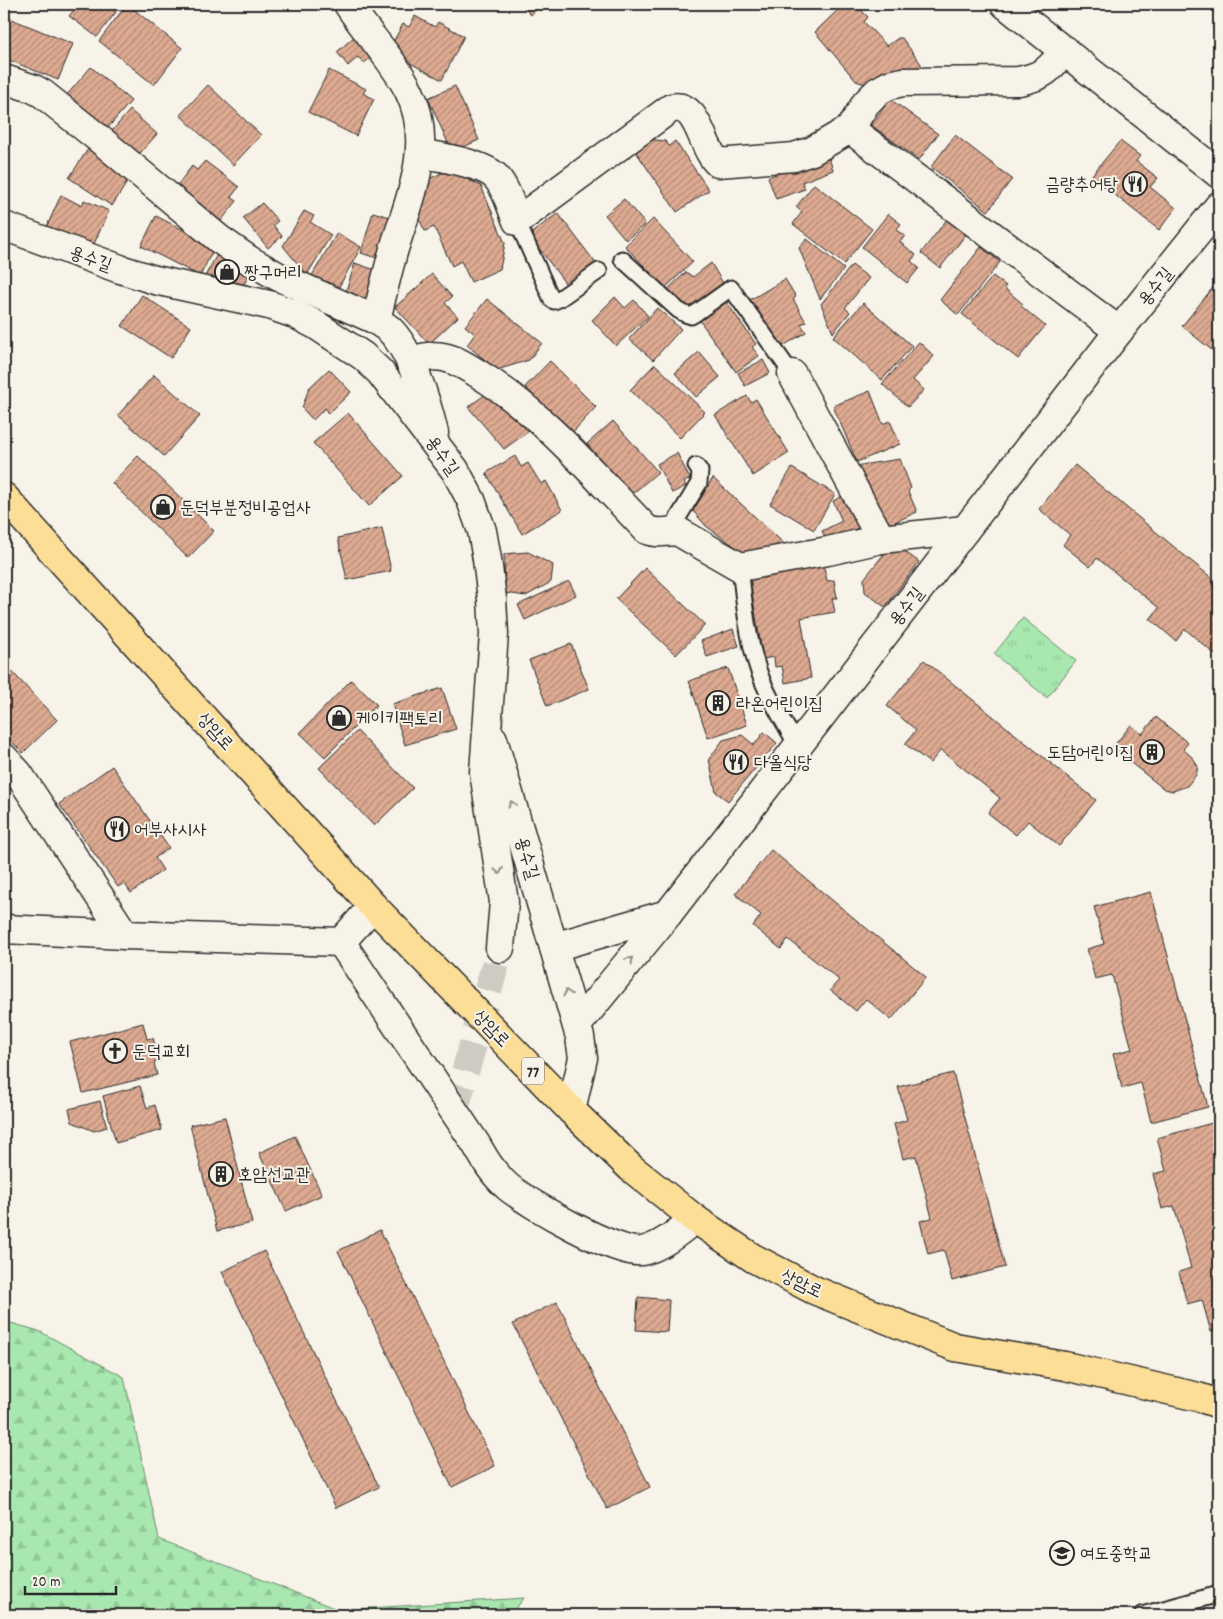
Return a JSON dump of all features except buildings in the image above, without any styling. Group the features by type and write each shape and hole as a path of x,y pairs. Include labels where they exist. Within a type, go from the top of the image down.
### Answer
{"main road":[{"name":"상암로","path":"4,497 374,906 571,1110 631,1168 694,1219 753,1258 814,1290 955,1346 1065,1366 1198,1396 1219,1404"}],"street":[{"path":"348,4 400,73 417,109 420,124 420,154 412,192 393,253 376,320"},
{"path":"1005,4 1219,174"},
{"path":"420,154 448,158 491,173 502,185 517,221 671,108 680,107 690,112 711,156 720,163 794,157 812,151 850,129 871,97 889,85 903,82 1019,81 1044,74 1065,50"},
{"path":"4,79 43,94 219,239 249,260 279,277 376,320 389,329 402,346 410,361 428,409 436,444"},
{"path":"850,129 1119,332"},
{"name":"용수길","path":"577,1025 668,914 1119,332 1219,206"},
{"name":"용수길","path":"4,226 155,280 269,304 295,314 344,343 380,372 455,470 471,500 482,531 487,559 494,634 488,718 577,1025 583,1058 571,1110"},
{"path":"410,361 429,356 445,357 464,365 484,377 506,392 543,424 647,530 655,533 679,532 740,567 881,539 965,530"},
{"path":"792,374 881,539"},
{"path":"488,718 484,772 504,902 500,948"},
{"path":"4,758 18,773 125,935"},
{"path":"504,902 539,894"},
{"path":"4,929 341,942 374,906"},
{"path":"554,947 668,914"},
{"path":"341,942 476,1144 490,1169 507,1186 537,1208 562,1221 616,1246 634,1251 642,1251 663,1242 694,1219"}],"lane":[{"path":"517,221 552,300 559,299 599,271"},
{"path":"622,259 678,310 691,316 730,288 792,374"},
{"path":"670,531 699,484 700,471 696,466"},
{"path":"740,567 751,646 758,671 798,747"},
{"path":"1142,1615 1219,1594"}],"green space":[{"path":"1023,618 1076,661 1047,698 994,654"},
{"path":"4,1321 39,1331 124,1377 159,1539 339,1610 524,1598 511,1615 4,1615"}],"tunnel":[{"path":"454,1112 500,948"}],"place":[{"name":"금량추어탕","path":"1135,184"},
{"name":"짱구머리","path":"227,272"},
{"name":"둔덕부분정비공업사","path":"163,507"},
{"name":"라온어린이집","path":"718,703"},
{"name":"케이키팩토리","path":"339,718"},
{"name":"도담어린이집","path":"1152,752"},
{"name":"다올식당","path":"736,762"},
{"name":"어부사시사","path":"117,829"},
{"name":"둔덕교회","path":"115,1051"},
{"name":"호암선교관","path":"221,1174"},
{"name":"여도중학교","path":"1062,1553"}]}
